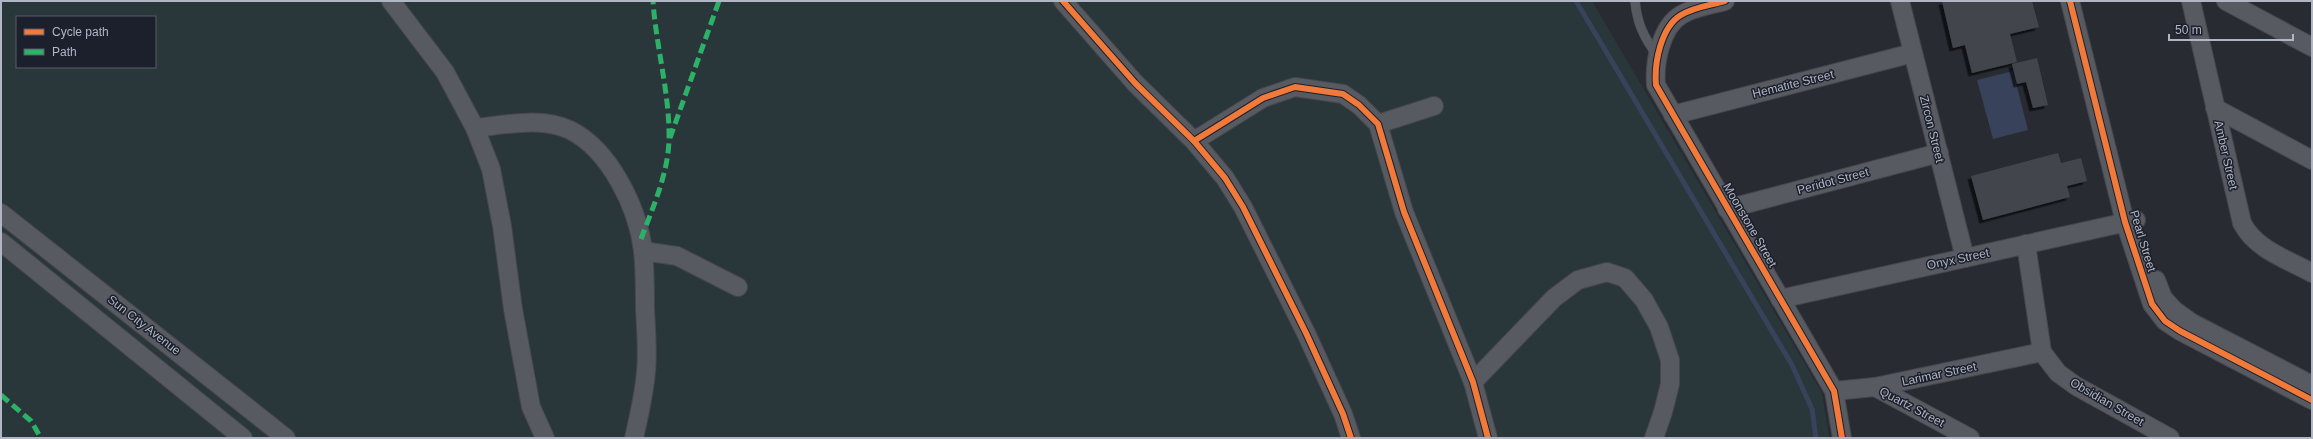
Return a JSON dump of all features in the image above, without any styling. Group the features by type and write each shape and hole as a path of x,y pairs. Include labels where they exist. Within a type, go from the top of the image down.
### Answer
{"street":[{"path":"391,1 445,72 475,128 491,169 497,196 512,302 531,407 545,438"},
{"path":"1063,1 1135,83 1194,141 1225,178 1243,207 1306,333 1343,414 1351,438"},
{"name":"Moonstone Street","path":"1726,1 1681,15 1672,24 1657,55 1655,71 1656,85 1834,392 1842,438"},
{"name":"Zircon Street","path":"1900,1 1965,258"},
{"name":"Pearl Street","path":"2070,1 2131,221 2152,304 2165,321 2180,331 2312,400"},
{"name":"Pearl Street","path":"2082,1 2131,221 2163,298 2174,310 2192,323 2312,385"},
{"name":"Amber Street","path":"2191,1 2238,208 2247,232 2264,248 2312,273"},
{"path":"2226,1 2312,47"},
{"name":"Hematite Street","path":"1673,115 1913,53"},
{"path":"1194,141 1262,98 1295,87 1343,94 1359,105 1378,124 1404,212 1473,382 1488,438"},
{"path":"1378,124 1434,106"},
{"path":"2215,108 2312,160"},
{"path":"475,128 520,123 551,124 570,130 589,142 605,159 626,193 643,251 647,353 643,395 634,438"},
{"name":"Peridot Street","path":"1727,209 1938,153"},
{"name":"Sun City Avenue","path":"1,213 286,438"},
{"name":"Onyx Street","path":"1780,299 2131,221"},
{"name":"Sun City Avenue","path":"1,242 243,438"},
{"name":"Obsidian Street","path":"2026,244 2042,352 2058,373 2076,386 2170,438"},
{"path":"643,251 677,256 738,288"},
{"path":"1473,382 1554,298 1578,280 1607,272 1625,278 1644,300 1659,327 1670,360 1670,384 1664,412 1654,438"},
{"path":"90,314 104,294"},
{"name":"Larimar Street","path":"1834,392 1875,387 2042,352"},
{"name":"Quartz Street","path":"1875,387 1970,438"}],"lane":[{"path":"1635,1 1636,15 1644,37 1657,55"}],"shaded area":[{"path":"1,1 1592,1 1822,393 1829,438 1,438"}],"water":[{"path":"2013,71 2028,130 1993,139 1977,80"}],"building":[{"path":"1942,1 2032,1 2039,27 2010,34 2017,62 1972,73 1965,45 1953,48"},
{"path":"2037,58 2048,105 2033,108 2026,82 2017,84 2012,64"},
{"path":"2058,153 2061,163 2081,158 2087,181 2067,186 2070,197 1983,220 1971,176"}],"waterway":[{"path":"1576,1 1792,365 1812,409 1816,438"}],"marked path":[{"path":"641,239 663,178 669,140 667,105 653,1"},
{"path":"670,138 719,1"},
{"path":"1,395 31,421 41,438"}],"cycle path":[{"path":"1063,1 1135,83 1194,141 1225,178 1243,207 1306,333 1343,414 1351,438"},
{"path":"1725,1 1691,10 1681,15 1668,28 1660,46 1656,66 1656,85 1834,391 1842,438"},
{"path":"2070,1 2125,222 2152,304 2165,321 2180,331 2312,400"},
{"path":"1194,141 1263,98 1295,87 1343,94 1359,105 1378,124 1404,212 1473,382 1488,438"}]}
